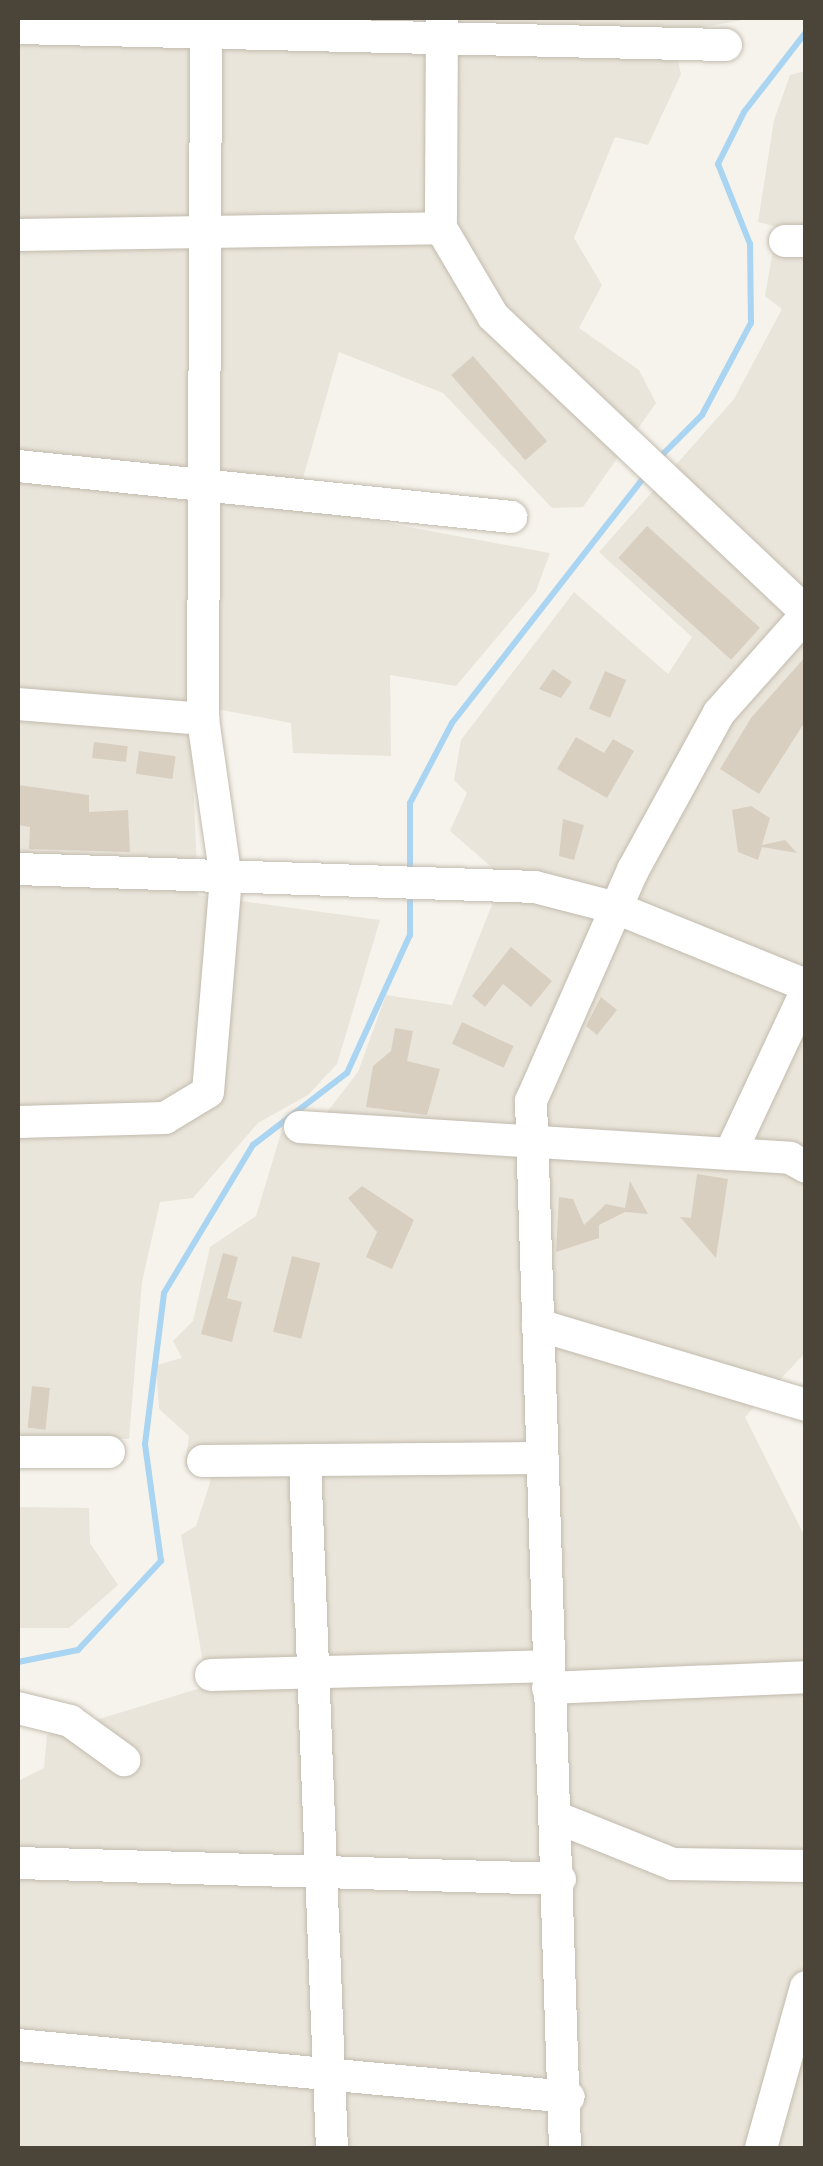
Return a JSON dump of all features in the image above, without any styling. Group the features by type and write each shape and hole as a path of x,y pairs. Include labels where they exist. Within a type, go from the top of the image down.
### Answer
{"street":[{"path":"18,1122 165,1118 208,1092 226,879 202,719 200,487 206,23"},
{"path":"18,28 206,23 441,25 726,45"},
{"path":"441,25 441,228 493,316 806,614 719,714 616,908 531,1101 547,1677 558,1818 569,2097 565,2148"},
{"path":"18,235 441,228"},
{"path":"18,466 511,517"},
{"path":"18,704 202,719"},
{"path":"18,869 410,889 535,887 616,908 806,988 730,1154"},
{"path":"300,1127 730,1154 806,1167"},
{"path":"538,1325 806,1406"},
{"path":"18,1452 108,1452"},
{"path":"203,1461 539,1458"},
{"path":"305,1462 310,1670 334,2074 332,2148"},
{"path":"210,1675 310,1670 547,1677 806,1677"},
{"path":"18,1708 70,1722 124,1760"},
{"path":"558,1818 674,1864 806,1866"},
{"path":"18,1863 560,1879"},
{"path":"761,2148 806,1987"},
{"path":"18,2045 569,2097"}],"shaded area":[{"path":"18,18 753,18 671,33 681,74 648,145 615,137 574,238 602,285 579,328 639,370 656,403 583,507 552,508 443,393 339,352 295,506 550,553 536,591 456,686 390,675 391,756 293,753 291,723 190,704 198,895 380,920 337,1064 308,1095 258,1123 193,1198 160,1202 142,1282 129,1439 18,1437"},
{"path":"805,71 806,1352 745,1417 805,1537 805,2148 18,2148 18,1781 44,1768 47,1735 207,1686 181,1535 196,1526 214,1470 185,1466 189,1436 159,1409 156,1365 182,1358 173,1341 193,1321 210,1247 256,1216 281,1133 310,1134 358,1072 386,995 452,1005 503,877 450,831 467,793 454,780 461,740 574,592 668,674 692,637 599,552 734,399 782,309 765,296 777,227 758,222 774,120 790,75"},
{"path":"18,1507 89,1508 90,1543 118,1585 69,1628 18,1628"}],"building":[{"path":"473,356 547,441 525,460 451,375"},
{"path":"647,526 760,628 731,660 618,558"},
{"path":"806,656 806,720 759,794 720,769 751,718"},
{"path":"553,669 572,682 561,698 539,689"},
{"path":"605,671 626,680 610,718 589,709"},
{"path":"576,737 604,753 613,739 634,751 607,798 557,769"},
{"path":"94,742 128,746 126,762 92,758"},
{"path":"139,751 176,756 172,779 136,774"},
{"path":"19,785 89,795 89,812 128,810 130,852 29,849 30,827 18,825"},
{"path":"751,806 770,818 762,845 785,840 797,853 762,847 758,860 738,852 732,810"},
{"path":"563,819 584,825 574,860 559,856"},
{"path":"511,947 552,981 531,1007 503,984 485,1007 472,996"},
{"path":"601,997 617,1010 597,1035 586,1026"},
{"path":"462,1022 514,1046 504,1068 452,1044"},
{"path":"395,1028 413,1031 407,1061 440,1069 427,1115 366,1107 373,1066 391,1051"},
{"path":"697,1174 728,1179 716,1258 680,1217 691,1218"},
{"path":"630,1181 648,1214 625,1212 599,1225 599,1238 556,1252 559,1197 573,1199 584,1225 606,1204 625,1208"},
{"path":"362,1186 414,1220 392,1269 366,1257 377,1232 348,1198"},
{"path":"223,1253 238,1257 227,1298 242,1302 232,1342 201,1334"},
{"path":"292,1256 320,1263 301,1339 273,1332"},
{"path":"32,1386 50,1388 46,1430 28,1428"}],"waterway":[{"path":"659,458 702,415 751,323 750,244 718,164 744,112 806,32"},
{"path":"410,872 410,803 452,723 645,476"},
{"path":"18,1662 78,1650 161,1561 145,1444 164,1293 253,1145 347,1073 410,935 410,894"}]}
